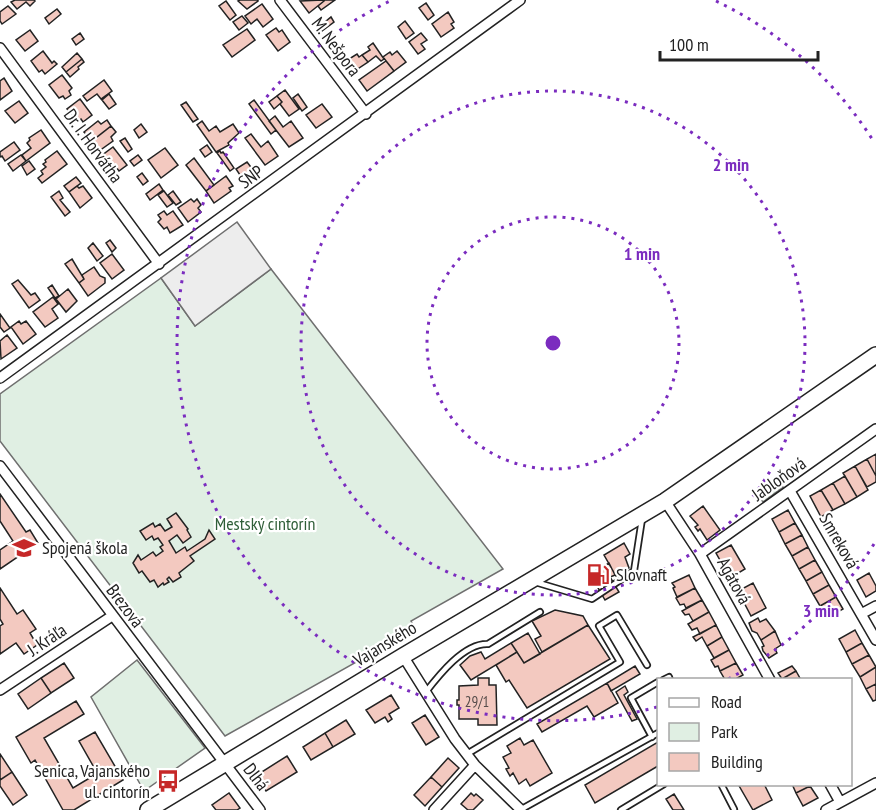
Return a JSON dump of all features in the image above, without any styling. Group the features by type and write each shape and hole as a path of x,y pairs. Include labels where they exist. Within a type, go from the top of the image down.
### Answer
{"main road":[{"name":"Vajanského","path":"148,810 665,501 876,355"}],"street":[{"name":"M. Nešpora","path":"280,0 366,114"},
{"name":"SNP","path":"0,378 366,114 505,4 520,0"},
{"name":"Dr. I. Horvátha","path":"0,48 159,264"},
{"name":"Jabloňová","path":"700,554 876,429"},
{"name":"Brezová","path":"0,466 225,764"},
{"name":"Smreková","path":"790,491 876,639"},
{"name":"Agátová","path":"665,501 700,554 769,678"},
{"path":"861,614 876,606"},
{"name":"J. Kráľa","path":"0,690 112,616"},
{"path":"403,656 425,693 475,765 521,810"},
{"name":"Dlhá","path":"225,764 260,810"},
{"path":"434,810 475,765"},
{"path":"826,810 876,783"},
{"path":"831,786 840,802"}],"lane":[{"path":"530,581 592,599 634,572 643,513"},
{"path":"425,693 457,657 482,644 488,644 540,612"},
{"path":"467,754 621,662 599,626 617,615 647,665"},
{"path":"652,737 631,698 657,683"},
{"path":"521,810 657,734"},
{"path":"621,810 661,786"},
{"path":"722,786 734,809"}],"green space":[{"name":"Mestský cintorín","path":"271,269 503,569 411,621 415,629 225,736 0,441 0,394 161,278 195,326"},
{"path":"776,478 783,487 763,502 756,493"},
{"path":"137,660 205,748 144,791 91,697"}],"shaded area":[{"path":"237,222 271,269 195,326 161,278"}],"building":[{"path":"15,0 35,1 30,6 26,2 17,9 11,2"},
{"path":"323,0 309,13 300,1"},
{"path":"323,0 335,0 321,10 318,6"},
{"path":"226,1 236,15 230,20 219,6"},
{"path":"238,1 258,1 247,9"},
{"path":"426,3 434,15 428,20 419,8"},
{"path":"262,4 273,19 263,27 257,19 251,24 245,16"},
{"path":"8,6 16,14 2,24 0,12"},
{"path":"57,9 61,14 49,24 45,18"},
{"path":"448,12 454,22 451,24 454,28 441,37 432,24"},
{"path":"242,16 248,23 239,30 233,22"},
{"path":"331,17 334,22 322,31 319,27"},
{"path":"405,21 414,33 406,39 398,27"},
{"path":"276,28 279,32 282,30 290,42 278,51 266,35"},
{"path":"247,29 255,40 232,57 223,45"},
{"path":"30,30 38,41 25,51 16,40"},
{"path":"80,33 84,39 76,45 72,39"},
{"path":"421,33 427,40 421,44 425,49 418,54 409,42"},
{"path":"373,43 384,59 381,61 376,56 368,62 362,55 370,50 368,47"},
{"path":"43,51 52,63 54,61 57,64 45,74 42,70 39,72 31,61"},
{"path":"397,51 406,62 394,71 383,57 390,52 392,55"},
{"path":"77,53 82,59 66,72 62,67"},
{"path":"357,54 359,57 362,55 368,62 353,72 348,65 352,63 349,59"},
{"path":"82,59 84,62 70,77 66,72"},
{"path":"386,61 394,71 367,91 359,80"},
{"path":"62,75 72,88 69,91 71,95 65,99 63,96 59,98 49,85"},
{"path":"4,78 12,91 0,100 0,81"},
{"path":"104,80 112,91 101,99 97,94 87,101 83,96"},
{"path":"285,90 299,109 289,116 277,96"},
{"path":"109,94 116,104 109,109 102,100"},
{"path":"298,94 307,107 302,111 293,98"},
{"path":"277,96 282,102 274,109 269,102"},
{"path":"80,99 92,115 83,122 81,119 77,122 67,109"},
{"path":"254,100 276,130 271,134 249,104"},
{"path":"19,101 28,113 15,123 5,111"},
{"path":"186,102 198,119 193,122 181,105"},
{"path":"322,104 332,117 316,128 306,115"},
{"path":"275,116 283,127 291,121 303,138 289,147 269,121"},
{"path":"107,120 111,126 92,141 84,132 98,121 101,124"},
{"path":"202,121 209,131 216,126 220,132 233,124 239,133 228,143 229,145 216,152 197,125"},
{"path":"141,124 147,132 139,138 134,130"},
{"path":"111,126 116,132 111,137 113,141 99,151 92,141"},
{"path":"41,130 50,143 26,161 22,155 31,148 27,143 29,138"},
{"path":"251,134 261,147 268,141 278,156 265,165 245,138"},
{"path":"125,138 132,149 128,152 120,141"},
{"path":"14,142 20,150 5,161 2,156 0,157 0,152"},
{"path":"207,145 212,152 205,157 200,150"},
{"path":"113,147 127,165 119,171 116,167 111,171 101,156"},
{"path":"165,148 178,165 161,178 148,160"},
{"path":"57,151 67,164 42,183 38,178 46,167 43,164"},
{"path":"220,151 234,168 230,171 217,153"},
{"path":"21,155 26,161 13,171 8,164"},
{"path":"138,155 142,160 134,166 130,161"},
{"path":"194,158 214,185 206,191 186,165"},
{"path":"29,161 35,169 27,175 22,166"},
{"path":"247,162 257,175 244,181 236,169"},
{"path":"142,173 148,181 143,185 137,177"},
{"path":"226,176 233,186 229,188 231,191 214,203 206,191"},
{"path":"76,177 81,183 69,192 64,186"},
{"path":"159,184 163,190 150,200 146,194"},
{"path":"77,186 79,188 83,186 92,198 80,208 69,192"},
{"path":"59,191 63,198 60,200 70,212 65,216 51,197"},
{"path":"164,191 173,203 167,207 158,195"},
{"path":"173,191 181,202 176,205 168,195"},
{"path":"191,199 194,202 197,199 201,205 198,208 201,212 188,222 178,208"},
{"path":"164,211 167,215 173,211 183,225 170,233 167,227 164,229 158,222 161,219 158,215"},
{"path":"110,240 116,248 112,252 106,243"},
{"path":"93,243 103,256 97,261 88,248"},
{"path":"112,254 124,270 112,279 100,263"},
{"path":"72,259 84,279 79,283 65,264"},
{"path":"94,267 100,276 105,278 105,283 88,296 79,283 84,279 82,275"},
{"path":"18,280 31,295 35,293 40,300 29,308 12,284"},
{"path":"52,285 59,296 55,298 48,288"},
{"path":"68,289 77,301 66,312 56,299"},
{"path":"53,297 58,304 52,309 58,318 45,327 33,312"},
{"path":"0,314 10,328 4,332 0,327"},
{"path":"19,321 21,324 26,321 36,334 23,344 11,327"},
{"path":"7,335 17,348 1,359 0,341"},
{"path":"876,454 876,476 867,459"},
{"path":"867,459 876,476 876,482 867,487 855,466"},
{"path":"855,466 868,490 857,497 843,473"},
{"path":"845,476 857,497 845,504 833,483"},
{"path":"833,483 845,504 833,510 821,490"},
{"path":"821,490 833,510 821,517 810,496"},
{"path":"0,494 26,532 30,530 38,543 0,569 0,550 13,541 0,521"},
{"path":"703,506 720,530 707,540 700,529 698,531 695,527 698,525 690,516"},
{"path":"788,510 795,523 779,532 772,519"},
{"path":"176,513 191,537 183,543 177,535 169,541 176,553 185,547 187,551 205,539 209,530 215,539 190,556 194,561 179,573 181,577 173,582 169,577 167,579 169,582 158,587 154,580 150,582 142,571 139,573 133,563 138,555 141,560 153,552 156,556 163,551 160,547 163,545 158,538 154,540 152,536 146,540 140,531 153,523 155,527 160,524 165,531 172,527 167,519"},
{"path":"795,523 802,535 785,544 779,532"},
{"path":"802,535 808,547 792,556 785,544"},
{"path":"624,543 630,554 625,557 629,568 616,576 604,555"},
{"path":"731,545 745,569 730,578 716,553"},
{"path":"808,547 815,560 799,569 792,556"},
{"path":"815,560 822,572 806,581 799,569"},
{"path":"609,563 615,575 610,577 619,592 605,600 590,574"},
{"path":"822,572 829,585 813,594 806,581"},
{"path":"869,573 876,586 876,591 866,597 857,580"},
{"path":"689,575 695,588 677,597 672,583"},
{"path":"753,583 766,608 751,616 738,591"},
{"path":"829,585 836,597 820,606 813,594"},
{"path":"0,588 17,614 23,610 36,629 30,633 37,645 24,654 16,643 0,654 0,626 3,624 0,619"},
{"path":"695,588 702,600 686,608 684,604 680,605 676,598"},
{"path":"836,597 843,609 827,618 820,606"},
{"path":"702,600 709,612 693,621 689,614 685,615 682,611"},
{"path":"555,610 583,616 588,625 542,652 535,639 541,636 532,621"},
{"path":"709,612 716,625 700,634 697,628 692,630 688,624"},
{"path":"758,618 760,622 766,619 775,631 761,640 757,633 752,631 749,623"},
{"path":"588,625 610,659 527,708 509,680 506,682 496,665 517,652 524,663"},
{"path":"716,625 722,637 707,646 702,637 696,641 693,637"},
{"path":"855,630 862,643 846,652 839,639"},
{"path":"775,631 781,645 775,649 777,653 769,658 763,651 764,646 761,640"},
{"path":"528,633 540,654 524,663 511,643"},
{"path":"722,637 729,650 714,658 707,646"},
{"path":"511,643 517,652 471,680 460,665 470,656 481,652 485,659"},
{"path":"862,643 869,655 852,664 846,652"},
{"path":"729,650 736,663 720,671 711,660"},
{"path":"869,655 876,667 860,677 852,664"},
{"path":"64,663 74,678 51,693 41,678"},
{"path":"736,663 743,675 738,678 724,678 720,671"},
{"path":"635,666 640,674 611,691 607,683"},
{"path":"792,666 796,671 784,678 778,673"},
{"path":"876,667 876,684 866,689 860,677"},
{"path":"796,671 800,678 784,678"},
{"path":"41,678 51,693 28,709 18,694"},
{"path":"478,678 489,678 489,685 496,685 497,725 478,725 478,719 459,719 457,700 459,700 459,686 478,685"},
{"path":"607,683 618,703 594,717 587,706 542,732 537,724"},
{"path":"876,684 876,700 873,701 866,689"},
{"path":"625,686 628,692 624,695 637,719 632,721 616,692"},
{"path":"391,695 399,708 389,714 392,719 388,722 385,717 375,723 366,710"},
{"path":"76,701 84,714 44,738 73,788 93,776 91,774 96,771 79,741 95,732 123,780 74,810 63,810 35,760 31,763 16,737"},
{"path":"425,715 439,737 426,745 412,723"},
{"path":"346,720 355,734 333,747 325,733"},
{"path":"325,733 333,747 311,760 303,747"},
{"path":"520,738 524,745 533,740 552,773 530,786 526,779 519,784 513,773 510,776 506,769 509,768 503,757 511,753 507,746"},
{"path":"657,743 657,767 595,803 585,785"},
{"path":"0,754 12,772 0,780"},
{"path":"287,756 297,772 266,791 257,775"},
{"path":"448,758 459,768 442,787 431,777"},
{"path":"12,772 27,795 13,805 0,786 0,780"},
{"path":"431,777 442,787 425,806 414,795"},
{"path":"739,786 765,786 772,800 753,810"},
{"path":"793,786 810,786 796,793"},
{"path":"810,786 818,798 803,806 796,793"},
{"path":"229,793 240,808 216,810 212,805"},
{"path":"471,793 483,800 473,810 468,810 461,804"},
{"path":"674,794 684,810 673,810 666,799"}],"place":[{"name":"Spojená škola","path":"24,548"},
{"name":"Slovnaft","path":"598,575"},
{"name":"Senica, Vajanského ul. cintorín","path":"168,781"}]}
